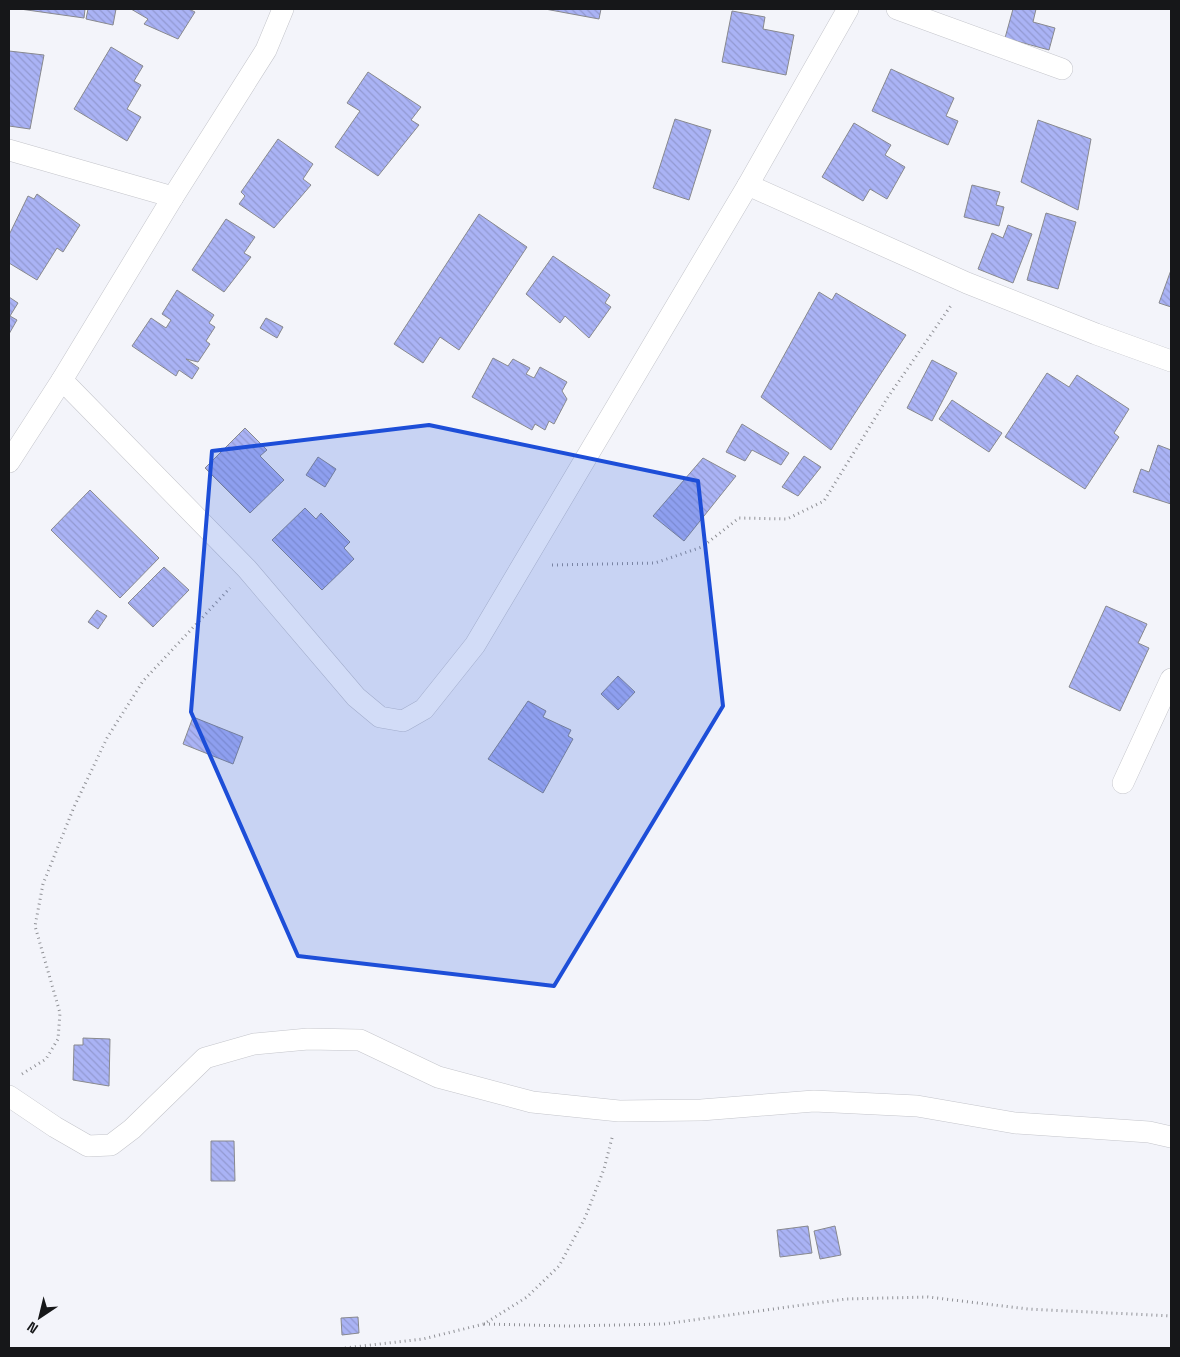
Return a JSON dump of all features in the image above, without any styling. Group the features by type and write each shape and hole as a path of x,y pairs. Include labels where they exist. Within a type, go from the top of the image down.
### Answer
{"street":[{"path":"9,462 62,380 173,197 266,50 284,9"},
{"path":"62,380 247,569 356,697 380,716 403,721 424,709 476,645 748,185 848,9"},
{"path":"897,9 1062,69"},
{"path":"9,150 173,197"},
{"path":"748,185 967,283 1096,334 1171,361"},
{"path":"1123,783 1171,679"},
{"path":"12,1087 55,1127 88,1146 112,1144 132,1129 205,1058 254,1044 317,1039 360,1040 438,1077 532,1102 619,1111 701,1110 814,1101 917,1106 1015,1123 1149,1132 1171,1137"}],"path":[{"path":"521,566 655,563 702,547 739,518 787,518 824,501 888,397 967,283"},
{"path":"12,1087 46,1059 58,1039 60,1013 35,926 42,884 74,807 107,738 143,680 247,569"},
{"path":"484,1324 527,1297 559,1266 585,1218 604,1169 619,1111"},
{"path":"345,1348 423,1339 484,1324 569,1326 664,1324 846,1300 928,1297 1028,1309 1171,1316"}],"highlighted area":[{"path":"429,425 698,481 723,706 554,986 298,956 191,712 212,451"}],"building":[{"path":"20,9 85,9 84,18"},
{"path":"88,9 116,9 113,25 86,19"},
{"path":"131,9 189,9 195,12 178,39 144,24 148,19"},
{"path":"545,9 601,9 599,19"},
{"path":"1013,9 1036,9 1033,22 1055,28 1049,50 1005,38"},
{"path":"732,11 765,17 763,29 794,35 786,75 722,62"},
{"path":"111,47 143,66 134,81 141,85 127,109 141,117 127,141 74,109"},
{"path":"9,51 44,55 30,129 9,126"},
{"path":"891,69 954,98 946,116 958,121 948,145 872,111"},
{"path":"368,72 421,107 411,120 419,125 378,176 335,147 360,111 347,103"},
{"path":"675,119 711,130 689,200 653,188"},
{"path":"1038,120 1091,139 1078,210 1021,182"},
{"path":"854,123 891,145 885,155 905,167 887,199 870,189 863,201 822,177"},
{"path":"278,139 313,164 303,179 311,185 274,228 239,204 245,196 241,192"},
{"path":"972,185 1000,192 996,205 1004,207 999,226 964,217"},
{"path":"37,194 80,225 63,252 57,248 37,280 9,263 9,235 28,196 34,199"},
{"path":"1046,213 1076,222 1058,289 1027,280"},
{"path":"479,214 527,247 459,350 440,337 423,363 394,344"},
{"path":"226,219 255,237 244,253 251,257 224,292 192,270"},
{"path":"1008,225 1032,234 1013,283 978,269 992,233 1003,238"},
{"path":"553,256 610,295 605,303 611,307 589,338 565,316 560,323 526,294"},
{"path":"1171,270 1171,307 1159,303"},
{"path":"177,290 214,315 209,323 215,327 206,341 210,344 198,362 186,359 199,368 192,379 179,370 176,376 132,346 151,318 166,328 171,320 162,314"},
{"path":"819,292 832,300 836,293 906,335 831,450 761,397"},
{"path":"9,297 18,303 10,316 17,320 9,334"},
{"path":"266,318 283,327 277,338 260,328"},
{"path":"493,358 508,366 513,359 530,368 526,374 534,378 540,367 567,382 562,391 567,399 554,424 549,421 545,430 535,424 532,430 472,397"},
{"path":"932,360 957,373 932,421 907,408"},
{"path":"1047,373 1069,387 1077,375 1129,409 1114,433 1119,437 1085,489 1005,437"},
{"path":"952,400 1002,433 989,452 939,419"},
{"path":"742,424 789,453 781,465 752,450 745,461 726,452"},
{"path":"245,428 267,450 260,456 284,480 250,513 205,468"},
{"path":"1158,445 1171,450 1171,504 1133,492 1141,469 1149,472"},
{"path":"804,456 821,467 798,496 782,487"},
{"path":"318,457 336,469 325,487 306,475"},
{"path":"703,458 736,476 684,541 653,516"},
{"path":"90,490 159,558 120,598 51,530"},
{"path":"305,508 316,519 321,513 350,542 344,548 354,559 322,590 272,540"},
{"path":"164,567 189,590 153,627 128,603"},
{"path":"1106,606 1147,624 1138,643 1149,648 1120,711 1069,687"},
{"path":"97,610 107,616 98,629 88,622"},
{"path":"618,676 635,692 618,710 601,694"},
{"path":"528,701 546,711 543,717 571,730 568,736 573,739 543,793 488,759"},
{"path":"193,717 243,737 233,764 183,744"},
{"path":"83,1038 110,1039 109,1086 73,1080 74,1045 83,1045"},
{"path":"211,1141 234,1141 235,1181 211,1181"},
{"path":"808,1226 812,1253 780,1257 777,1230"},
{"path":"835,1226 841,1255 820,1259 814,1231"},
{"path":"358,1317 359,1333 342,1335 341,1318"}]}
